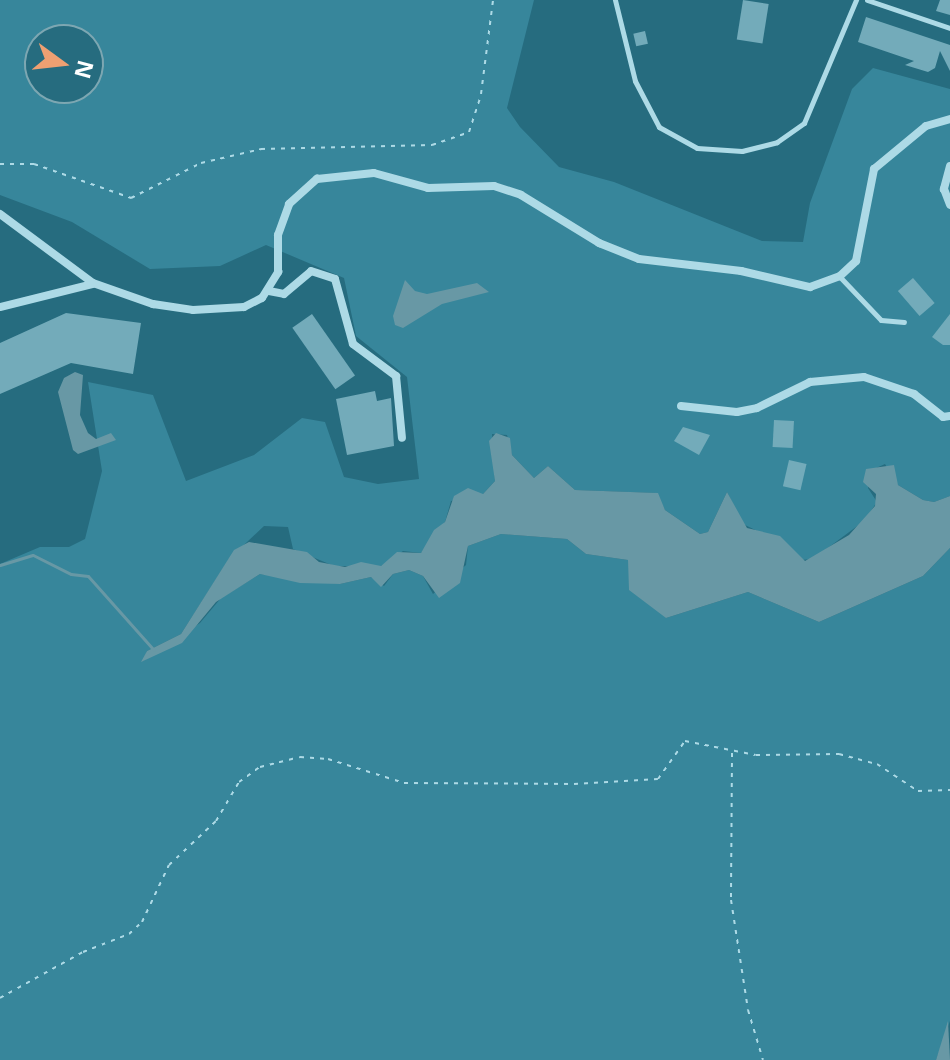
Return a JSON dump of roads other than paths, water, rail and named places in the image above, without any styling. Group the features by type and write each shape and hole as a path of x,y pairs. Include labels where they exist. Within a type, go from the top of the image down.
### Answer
{"street":[{"path":"0,214 93,283 153,304 207,311 244,307 269,291 278,272 278,235 289,204 317,179 374,173 428,188 481,185 521,195 599,243 639,259 741,271 810,287 840,276 856,261 874,169 926,126 950,119"},
{"path":"950,166 944,189 950,205"},
{"path":"269,291 284,294 311,271 335,279 353,344 396,376 402,438"},
{"path":"0,307 93,283"},
{"path":"681,406 737,412 810,382 864,377 914,394 943,417 950,416"}],"lane":[{"path":"615,0 635,81 659,127 697,148 742,151 777,142 804,123 856,0"},
{"path":"867,0 950,28"},
{"path":"840,276 881,320 904,322"}],"waterway":[{"path":"0,565 33,555 71,574 88,576 154,650"}]}
